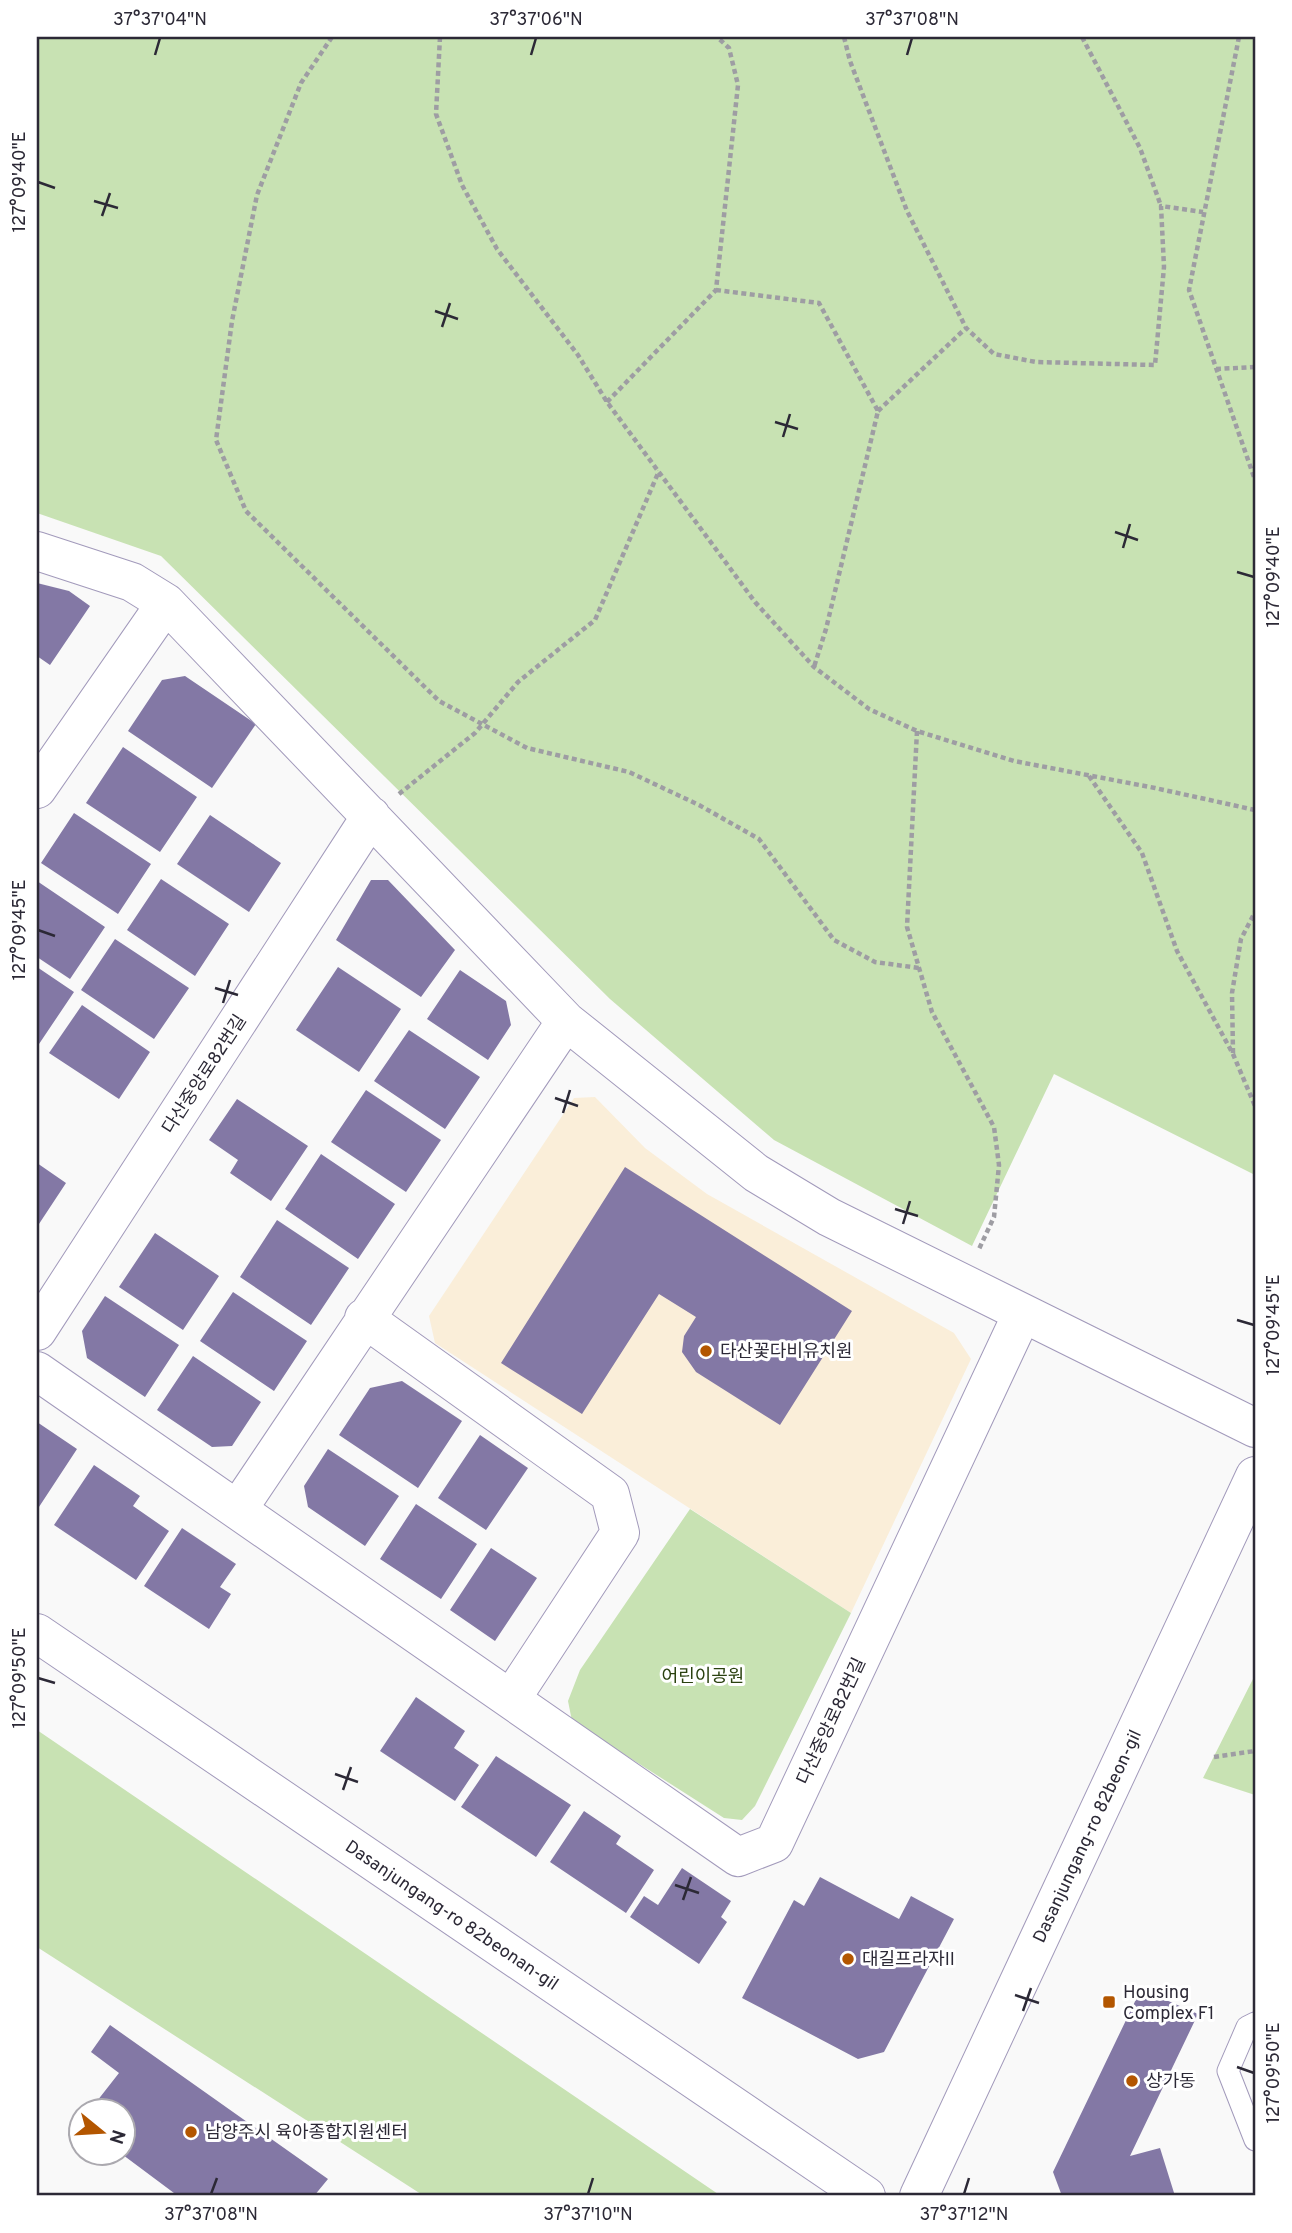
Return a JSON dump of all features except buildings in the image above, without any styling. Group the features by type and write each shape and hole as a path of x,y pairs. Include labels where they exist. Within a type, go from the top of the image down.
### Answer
{"street":[{"path":"37,551 132,582 166,603 566,1021 756,1173 828,1217 1255,1428"},
{"path":"37,789 166,603"},
{"name":"다산중앙로82번길","path":"37,1331 371,816"},
{"path":"238,1509 566,1021"},
{"name":"다산중앙로82번길","path":"37,1371 738,1857 774,1843 1022,1314"},
{"path":"364,1318 610,1494 620,1533 511,1699"},
{"name":"Dasanjungang-ro 82beon-gil","path":"919,2196 1255,1476"},
{"name":"Dasanjungang-ro 82beonan-gil","path":"37,1633 866,2196"}],"lane":[{"path":"1255,2023 1247,2027 1228,2071 1255,2140"}],"path":[{"path":"332,37 300,83 257,195 232,321 216,440 246,511 439,701 527,748 629,772 699,805 759,839 834,940 875,962 919,968"},
{"path":"440,37 436,114 462,185 496,249 578,355 607,402 660,470 755,602 814,667 869,709 917,731 1014,761 1255,810"},
{"path":"607,402 716,290 738,85 729,48 717,37"},
{"path":"844,37 850,61 907,211 966,328 994,354 1025,360 1155,365 1164,267 1161,206 1140,148 1082,37"},
{"path":"1239,37 1189,290 1255,480"},
{"path":"1161,206 1203,212"},
{"path":"716,290 819,303 878,411"},
{"path":"814,667 826,629 878,411 966,328"},
{"path":"1216,369 1255,367"},
{"path":"371,816 475,733 517,682 595,620 660,470"},
{"path":"917,731 907,927 932,1012 994,1127 999,1165 994,1217 964,1284"},
{"path":"1088,775 1142,853 1177,951 1233,1054 1255,1106"},
{"path":"1233,1054 1232,993 1241,939 1255,912"},
{"path":"1214,1757 1255,1751"}],"shaded area":[{"name":"다산꽃다비유치원","path":"595,1097 645,1148 707,1194 954,1333 971,1359 851,1613 435,1343 429,1316 574,1098"}],"green space":[{"path":"37,37 1255,37 1255,1175 1054,1074 972,1246 774,1140 610,999 161,556 37,513"},
{"name":"어린이공원","path":"690,1509 851,1613 755,1806 742,1820 724,1818 572,1721 568,1701 580,1670"},
{"path":"1255,1675 1255,1795 1203,1778"},
{"path":"37,1730 721,2196 424,2196 37,1947"}],"place":[{"name":"다산꽃다비유치원","path":"706,1351"},
{"name":"대길프라자II","path":"848,1959"},
{"name":"Housing Complex F1","path":"1109,2002"},
{"name":"상가동","path":"1132,2081"},
{"name":"남양주시 육아종합지원센터","path":"191,2132"}]}
